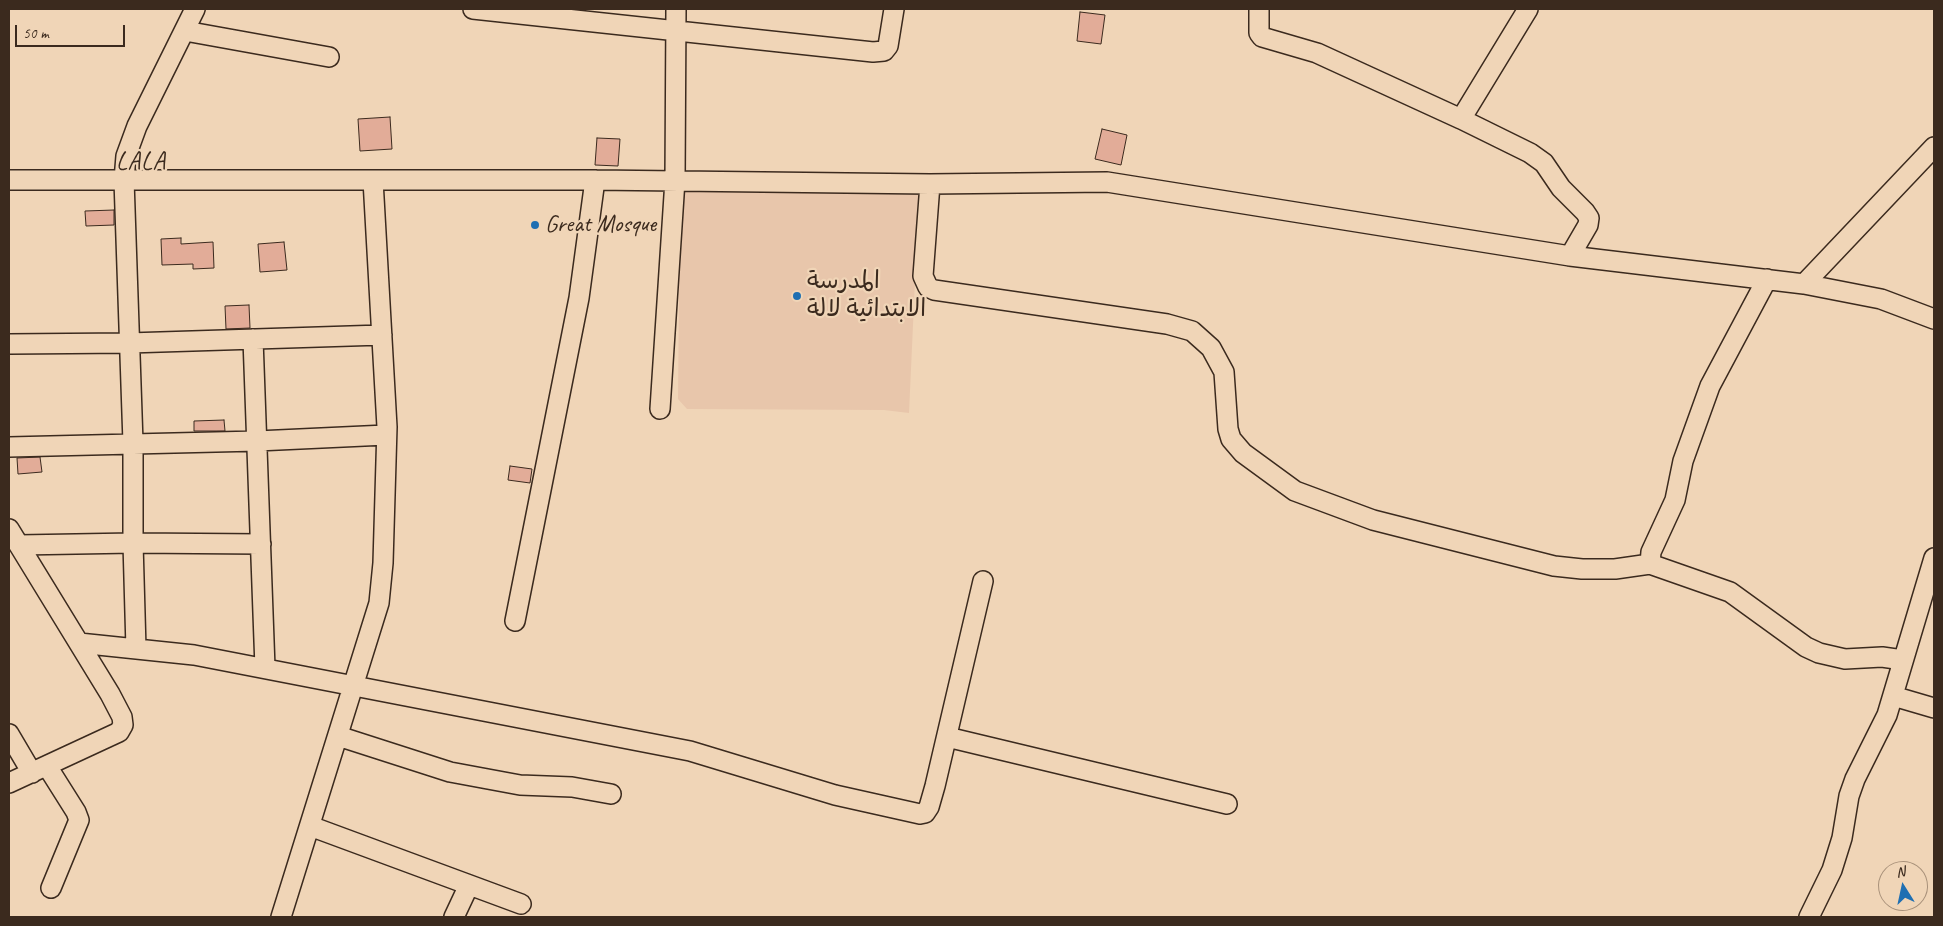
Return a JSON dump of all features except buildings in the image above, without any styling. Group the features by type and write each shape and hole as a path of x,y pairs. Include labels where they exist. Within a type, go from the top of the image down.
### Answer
{"street":[{"path":"136,649 133,443 124,180 126,156 137,126 195,9"},
{"path":"474,9 879,52 888,46 894,9"},
{"path":"660,409 675,180 676,9"},
{"path":"1258,9 1259,33 1262,37 1317,53 1462,119 1530,153 1544,163 1557,183 1585,212 1588,218 1588,225 1570,256"},
{"path":"1462,119 1528,9"},
{"path":"185,31 329,57"},
{"path":"1804,284 1934,147"},
{"path":"9,180 675,180 930,184 1107,182 1570,256 1804,284 1881,299 1934,319"},
{"path":"281,917 379,603 383,563 386,435 373,180"},
{"path":"515,621 579,298 594,180"},
{"path":"930,184 923,276 928,287 934,290 1167,324 1192,331 1211,348 1224,372 1227,421 1231,439 1243,453 1295,491 1373,520 1554,566 1582,569 1615,569 1650,564 1730,592 1806,647 1819,653 1845,659 1882,657 1902,660"},
{"path":"1650,564 1651,552 1675,500 1683,461 1710,386 1767,279"},
{"path":"9,344 129,343 382,335"},
{"path":"252,339 265,668"},
{"path":"9,447 257,441 386,435"},
{"path":"9,529 110,694 122,717 123,726 119,732 9,783"},
{"path":"19,545 133,543 261,544"},
{"path":"1809,917 1832,870 1842,838 1849,796 1855,779 1874,744 1893,696 1902,660 1934,558"},
{"path":"79,643 194,655 355,684 690,751 835,795 920,814 925,813 929,807 984,582"},
{"path":"1893,696 1934,708"},
{"path":"9,734 76,812 79,820 52,888"},
{"path":"338,736 450,772 520,785 572,787 610,794"},
{"path":"947,737 1227,804"},
{"path":"310,826 521,904"},
{"path":"454,917 469,885"}],"shaded area":[{"name":"المدرسة الابتدائية لالة","path":"680,189 919,193 909,413 884,410 687,409 678,399"}],"place":[{"name":"Great Mosque","path":"535,225"},
{"name":"المدرسة الابتدائية لالة","path":"797,296"}],"district":[{"name":"LALA","path":"141,162"}]}
